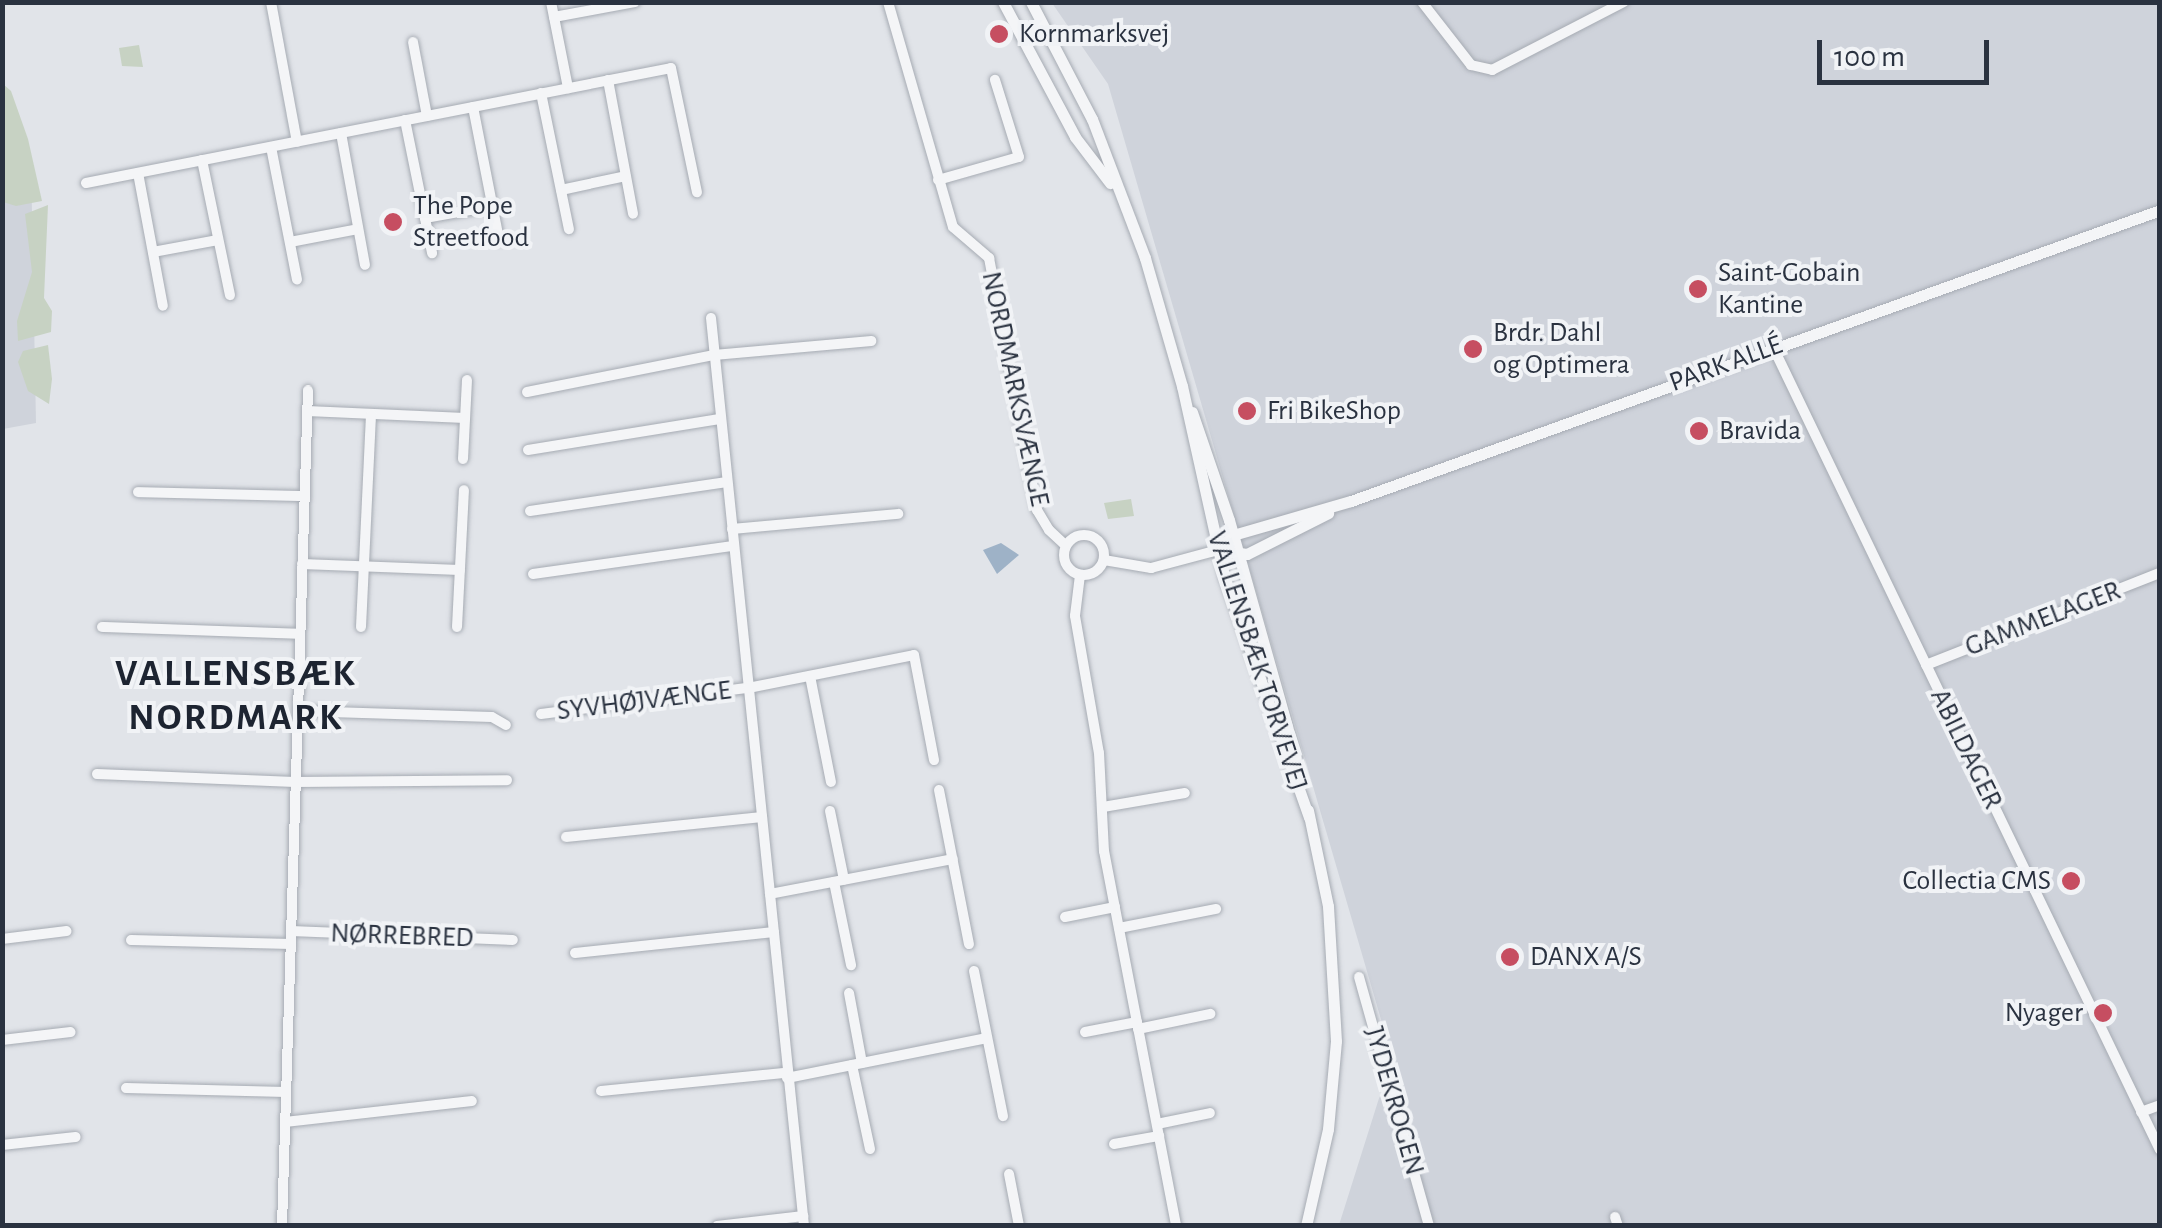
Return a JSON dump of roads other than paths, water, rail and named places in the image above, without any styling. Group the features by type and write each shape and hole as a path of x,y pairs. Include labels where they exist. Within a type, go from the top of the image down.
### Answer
{"street":[{"path":"271,2 298,142"},
{"path":"551,2 568,88"},
{"path":"554,17 634,2"},
{"name":"NORDMARKSVÆNGE","path":"888,2 953,227 988,258 1037,510 1048,530 1066,546"},
{"name":"VALLENSBÆK TORVEVEJ","path":"1003,2 1075,137 1116,190"},
{"name":"VALLENSBÆK TORVEVEJ","path":"1030,2 1092,119 1145,258 1182,386 1218,550 1245,640 1309,818"},
{"path":"1422,2 1471,65 1492,70 1624,2"},
{"path":"413,42 427,116"},
{"path":"86,183 671,68 697,192"},
{"path":"608,80 633,214"},
{"path":"938,180 1018,157 996,80"},
{"path":"541,93 569,229"},
{"path":"474,107 499,239"},
{"path":"405,120 432,253"},
{"path":"341,133 365,265"},
{"path":"271,146 297,279"},
{"path":"202,160 230,295"},
{"path":"138,173 163,306"},
{"path":"561,190 626,176"},
{"path":"425,218 492,206"},
{"name":"PARK ALLÉ","path":"1233,534 1351,501 2160,210"},
{"path":"290,242 358,229"},
{"path":"153,252 218,240"},
{"name":"SYVHØJVÆNGE","path":"711,318 803,1221 717,1226"},
{"path":"527,392 714,355 871,341"},
{"name":"ABILDAGER","path":"1773,347 2160,1150"},
{"path":"463,459 467,380"},
{"name":"VALLENSBÆK TORVEVEJ","path":"1182,386 1210,455 1233,534 1309,818 1330,920 1336,1040 1328,1129 1306,1226"},
{"name":"NØRREBRED","path":"282,1226 308,390"},
{"path":"307,411 466,418"},
{"path":"361,627 370,414"},
{"path":"528,450 720,419"},
{"path":"530,511 727,482"},
{"path":"457,627 464,490"},
{"path":"138,492 304,496"},
{"name":"PARK ALLÉ","path":"1238,556 1351,501"},
{"path":"732,530 898,514"},
{"path":"1218,550 1233,534"},
{"path":"1077,536 1091,536 1102,546 1104,560 1098,570 1080,575 1067,566 1066,546 1077,536"},
{"path":"532,574 734,546"},
{"path":"1104,560 1151,568 1218,550 1238,556"},
{"path":"302,564 460,570"},
{"name":"GAMMELAGER","path":"1926,665 2160,574"},
{"path":"1080,575 1074,616 1099,753 1104,852 1176,1226"},
{"path":"102,627 300,634"},
{"name":"SYVHØJVÆNGE","path":"540,714 748,688 914,655 934,760"},
{"path":"810,676 831,782"},
{"path":"298,712 492,717 506,725"},
{"path":"96,774 296,782 507,780"},
{"path":"939,790 969,944"},
{"path":"1103,807 1185,793"},
{"path":"830,811 851,965"},
{"path":"566,836 762,816"},
{"path":"770,894 953,859"},
{"path":"1066,917 1114,907"},
{"path":"1119,928 1216,909"},
{"path":"2,939 66,931"},
{"name":"NØRREBRED","path":"291,932 513,940"},
{"path":"575,953 774,932"},
{"name":"NØRREBRED","path":"131,940 291,944"},
{"path":"974,971 1003,1116"},
{"name":"JYDEKROGEN","path":"1359,977 1429,1226"},
{"path":"849,993 870,1149"},
{"path":"1085,1032 1210,1014"},
{"path":"2,1040 70,1032"},
{"path":"601,1090 787,1075 987,1038"},
{"path":"126,1088 286,1092"},
{"path":"286,1122 472,1101"},
{"path":"2142,1112 2160,1105"},
{"path":"1114,1144 1210,1113"},
{"path":"2,1145 76,1137"},
{"path":"1009,1174 1019,1226"}],"water":[{"path":"1001,543 1019,555 997,574 983,550"}],"place":[{"name":"Kornmarksvej","path":"999,34"},
{"name":"The Pope Streetfood","path":"393,222"},
{"name":"Saint-Gobain Kantine","path":"1698,289"},
{"name":"Brdr. Dahl og Optimera","path":"1473,349"},
{"name":"Fri BikeShop","path":"1247,411"},
{"name":"Bravida","path":"1699,431"},
{"name":"Collectia CMS","path":"2071,881"},
{"name":"DANX A/S","path":"1510,957"},
{"name":"Nyager","path":"2103,1013"}],"district":[{"name":"VALLENSBÆK NORDMARK","path":"236,697"}]}
